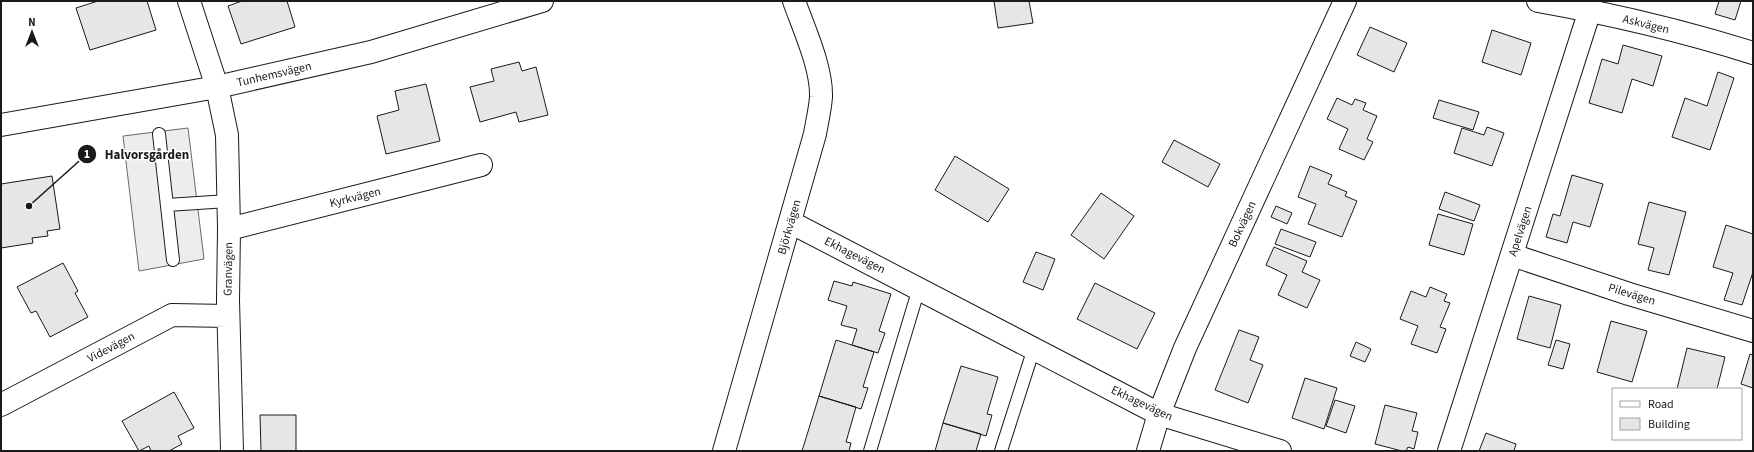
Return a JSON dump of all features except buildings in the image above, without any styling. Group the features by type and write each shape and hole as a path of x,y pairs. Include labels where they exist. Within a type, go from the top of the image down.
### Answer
{"street":[{"name":"Granvägen","path":"189,1 217,87 227,135 229,229 228,316 232,451"},
{"name":"Tunhemsvägen","path":"1,125 217,87 371,52 542,1"},
{"name":"Björkvägen","path":"724,451 815,134 821,96 817,70 812,52 794,1"},
{"name":"Bokvägen","path":"1148,451 1160,414 1185,348 1345,1"},
{"name":"Askvägen","path":"1538,1 1590,10 1657,26 1753,53"},
{"name":"Apelvägen","path":"1449,451 1590,10"},
{"name":"Kyrkvägen","path":"229,229 481,165"},
{"name":"Ekhagevägen","path":"790,222 1160,414 1280,451"},
{"name":"Pilevägen","path":"1512,255 1629,294 1753,331"},
{"name":"Videvägen","path":"1,405 172,316 228,316"}],"lane":[{"path":"158,134 174,260"},
{"path":"167,205 228,201"},
{"path":"870,451 919,288"},
{"path":"1001,451 1034,348"}],"shaded area":[{"path":"188,128 204,259 139,271 123,136"}],"place":[{"name":"Halvorsgården","path":"29,206"}]}
